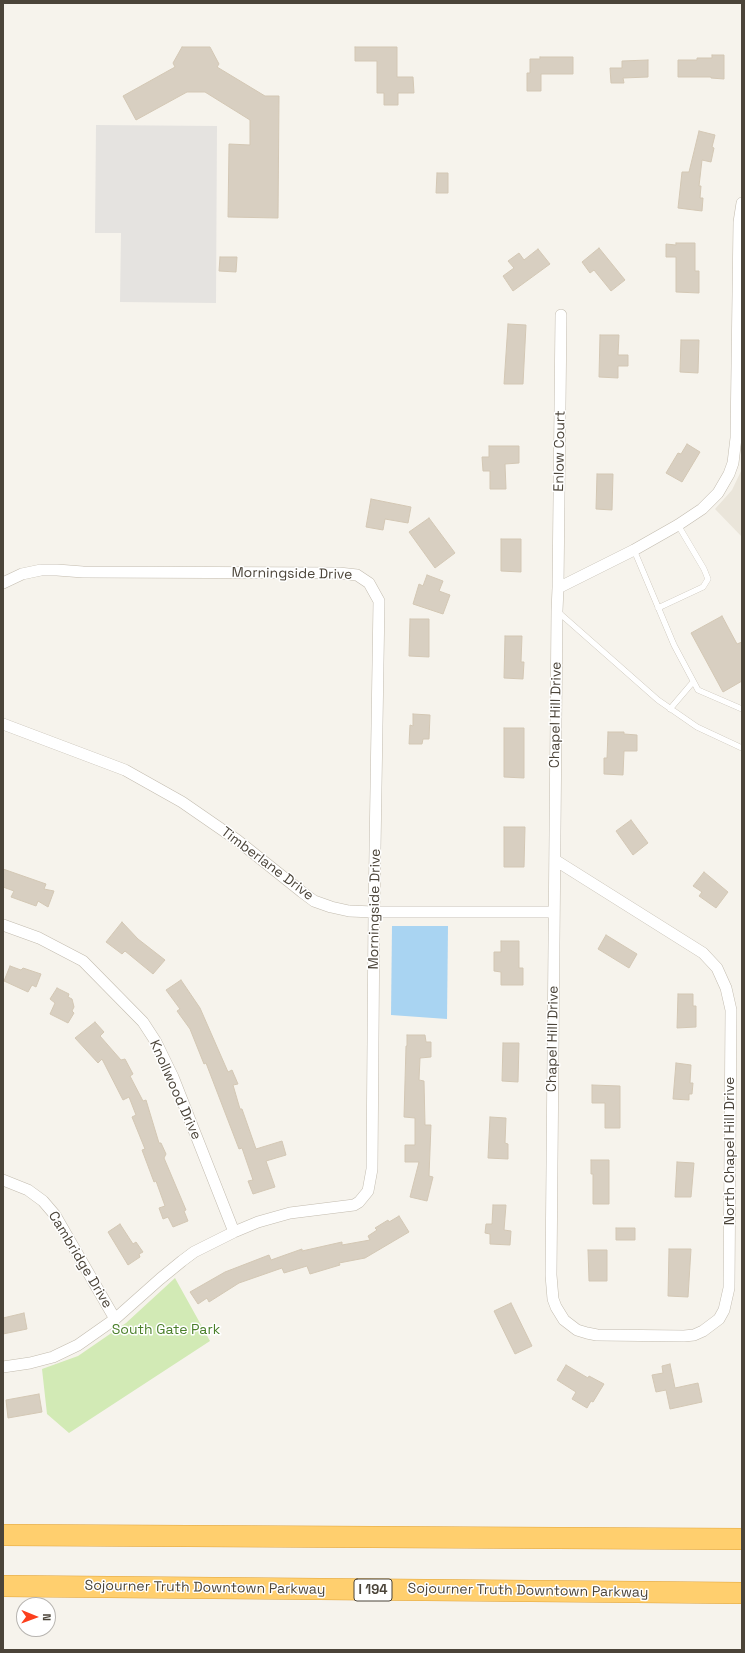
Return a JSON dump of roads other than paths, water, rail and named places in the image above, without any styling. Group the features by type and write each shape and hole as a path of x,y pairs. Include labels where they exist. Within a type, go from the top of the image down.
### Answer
{"highway":[{"path":"3,1535 742,1540"},
{"name":"Sojourner Truth Downtown Parkway","path":"3,1586 742,1593"}],"street":[{"path":"558,588 634,550 678,525 710,502 724,483 733,463 736,438 739,222 742,203"},
{"name":"Enlow Court","path":"558,588 561,315"},
{"name":"Morningside Drive","path":"3,583 22,574 41,570 83,572 339,574 357,575 369,583 379,601 372,1169 368,1191 359,1202 354,1205 290,1213 258,1222 234,1232 194,1252 160,1279 115,1319 78,1345 53,1357 30,1363 3,1367"},
{"name":"Chapel Hill Drive","path":"558,588 551,1275 553,1299 564,1320"},
{"name":"Timberlane Drive","path":"3,724 125,770 182,802 237,840 314,901 331,907 349,911 374,912 554,912"},
{"name":"North Chapel Hill Drive","path":"555,860 703,953 714,964 722,978 730,999 731,1010 729,1288 724,1310 719,1319 703,1332 684,1336 597,1335 577,1330 564,1320"},
{"name":"Knollwood Drive","path":"3,925 39,938 83,961 143,1022 156,1042 172,1077 234,1232"},
{"name":"Cambridge Drive","path":"3,1180 28,1190 43,1201 55,1215 115,1319"}],"lane":[{"path":"658,608 703,587 708,579 704,569 678,525"},
{"path":"634,550 658,608 698,690 742,709"},
{"path":"557,611 658,700 697,727 742,748"},
{"path":"670,708 693,682"}],"water":[{"path":"392,926 448,926 447,1019 391,1015"}],"park label":[{"name":"South Gate Park","path":"166,1330"}]}
